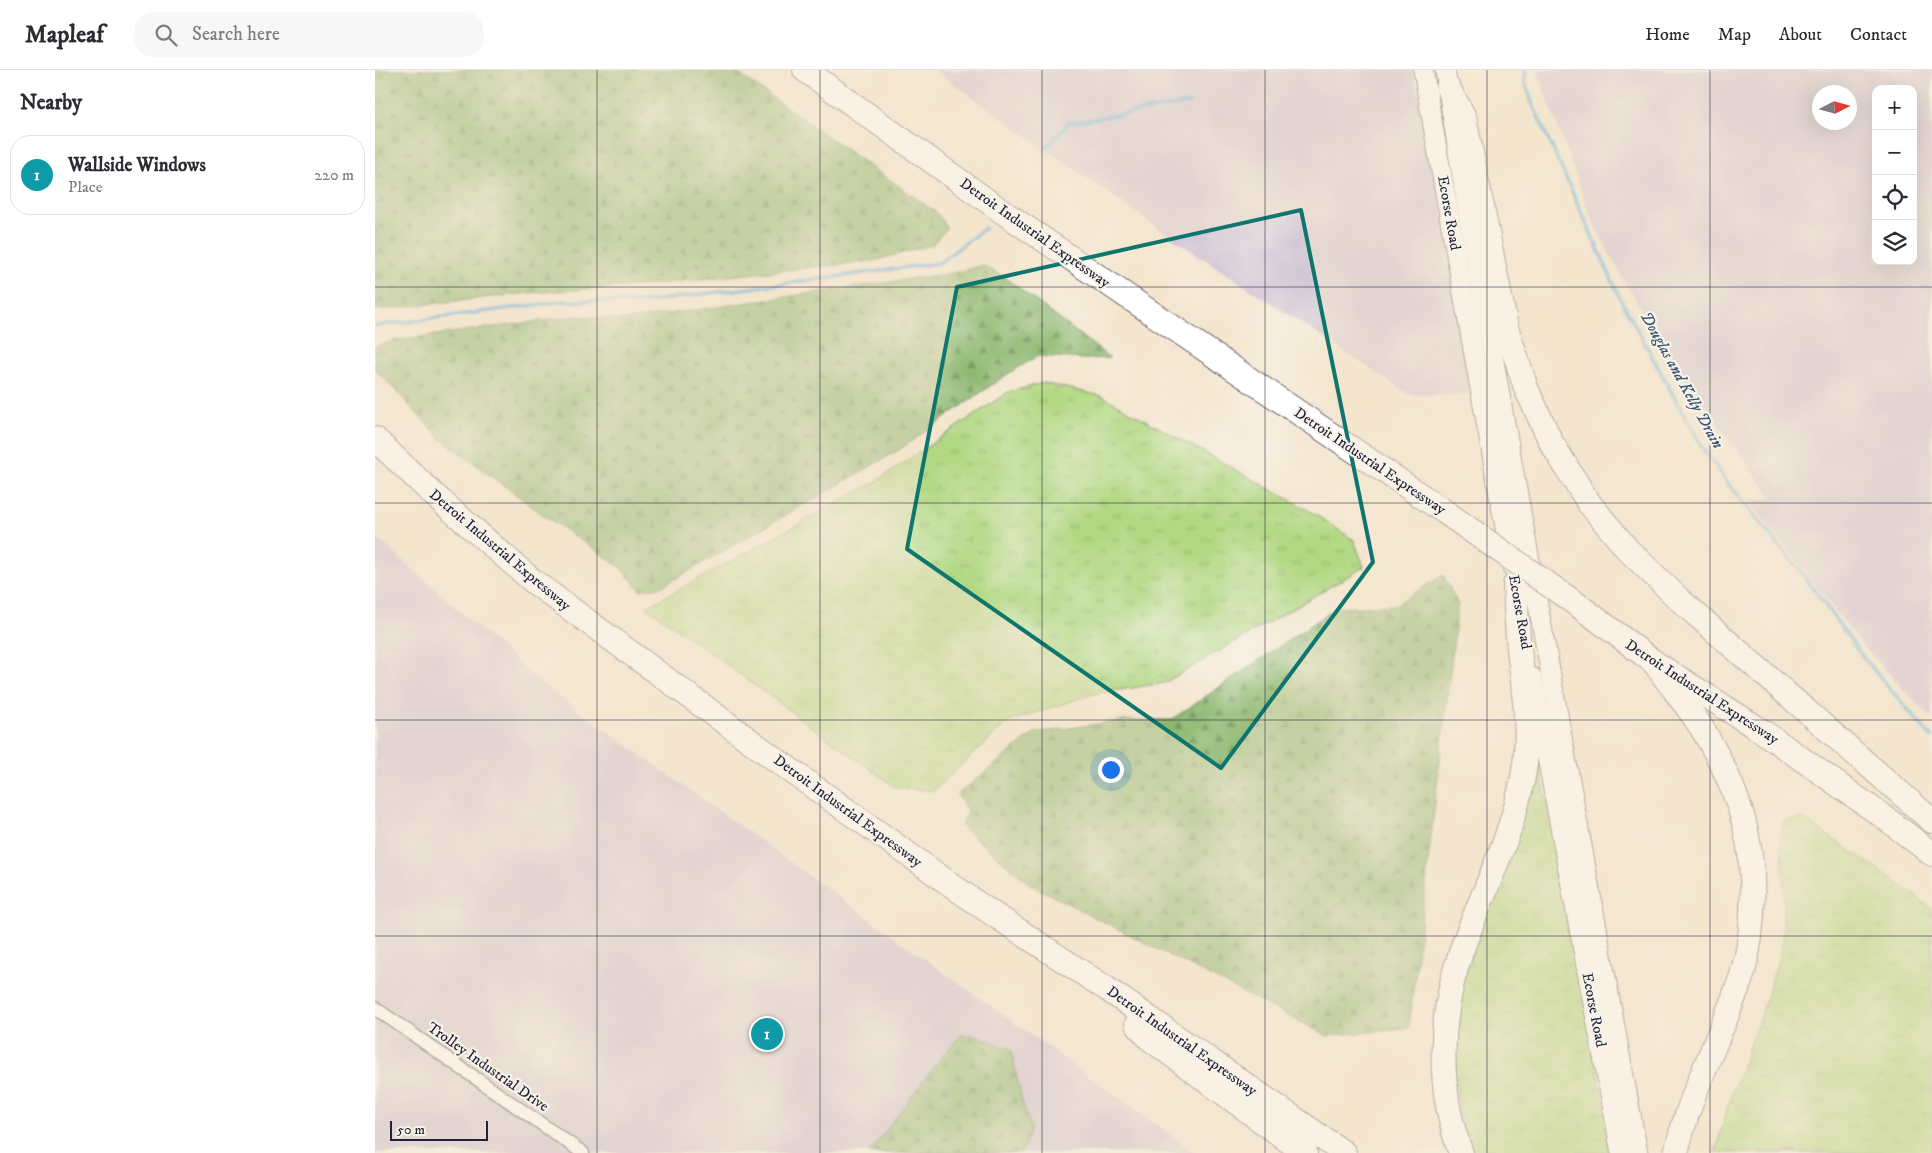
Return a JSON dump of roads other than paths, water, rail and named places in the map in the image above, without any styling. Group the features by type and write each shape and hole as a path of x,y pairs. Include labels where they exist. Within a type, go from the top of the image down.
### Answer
{"highway":[{"name":"Detroit Industrial Expressway","path":"805,70 1000,210 1445,512 1582,608 1655,662 1765,733 1888,820 1932,854"},
{"path":"1447,79 1464,117 1506,327 1526,388 1552,444 1589,504 1628,550 1682,602 1932,821"},
{"name":"Detroit Industrial Expressway","path":"375,439 433,494 534,582 779,762 978,904 1107,989 1344,1153"},
{"path":"1461,1153 1456,1140 1448,1103 1443,1061 1445,1024 1451,986 1462,949 1516,813 1524,774 1527,737 1515,585"},
{"path":"1655,662 1706,735 1726,770 1740,808 1749,852 1752,897 1749,937 1742,974 1694,1093 1676,1153"},
{"path":"1107,989 1149,1038 1305,1153"}],"main road":[{"name":"Ecorse Road","path":"1423,70 1515,585 1621,1153"},
{"name":"Ecorse Road","path":"1447,79 1467,208 1503,411 1638,1153"}],"street":[{"name":"Trolley Industrial Drive","path":"375,1008 583,1153"}],"waterway":[{"name":"Douglas and Kelly Drain","path":"1525,70 1525,82 1533,105 1621,300 1703,449 1731,487 1808,581 1862,656 1932,738"},
{"path":"1045,149 1068,123 1189,103"},
{"path":"375,326 566,301 643,302 939,263 985,228"}],"place":[{"name":"Wallside Windows","path":"767,1034"}]}
